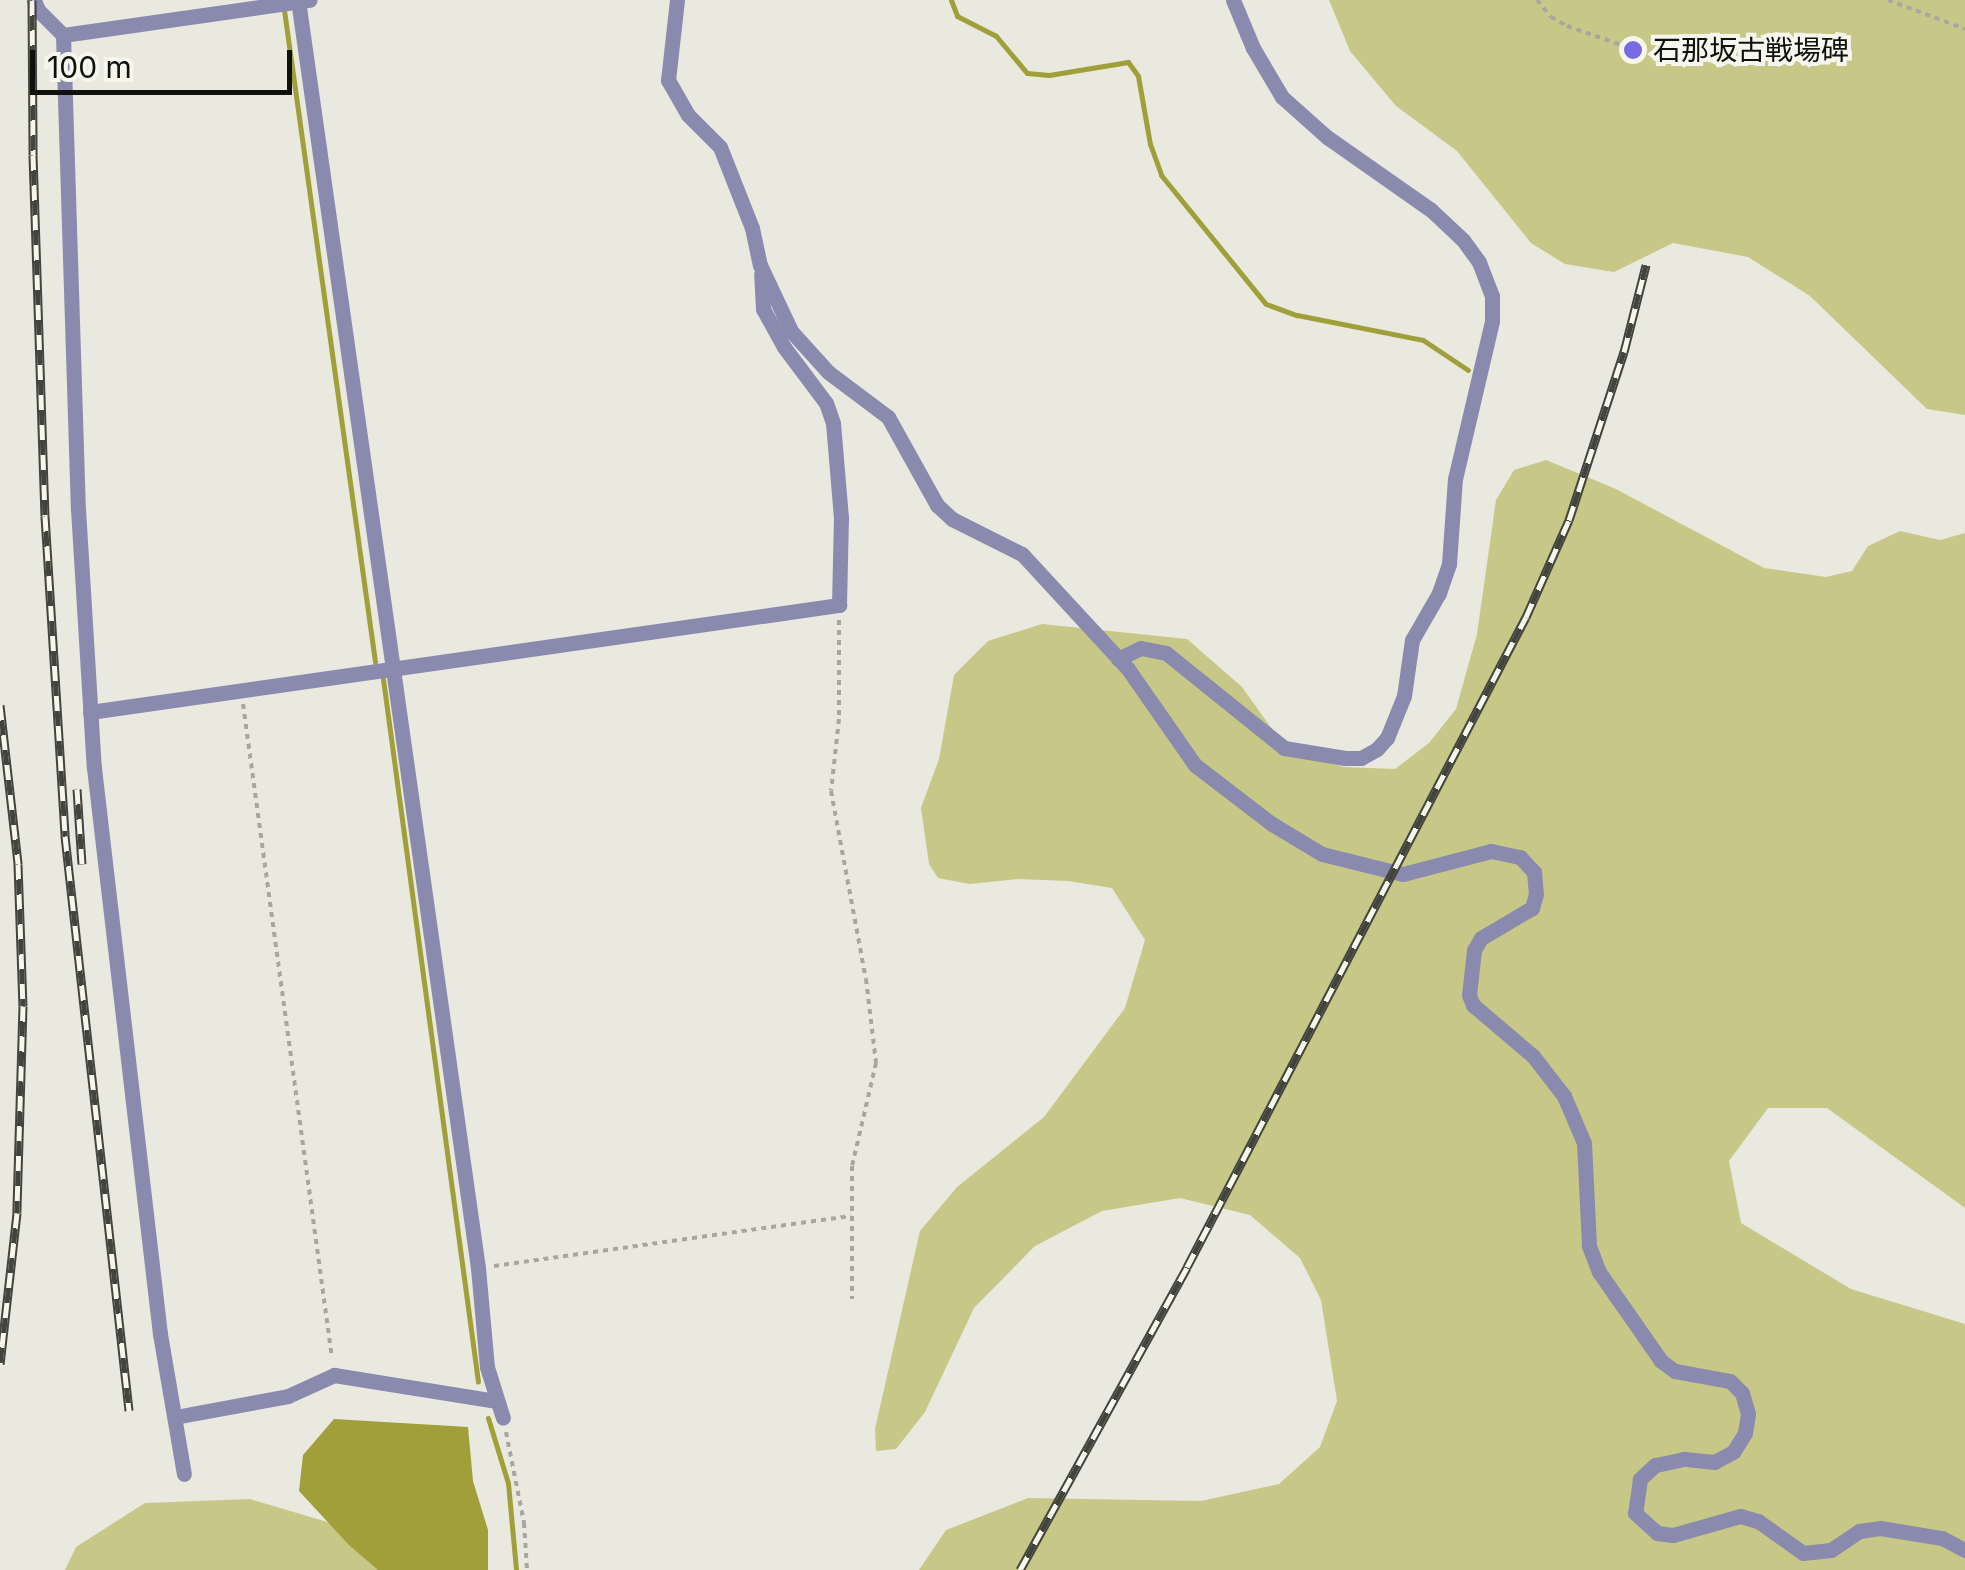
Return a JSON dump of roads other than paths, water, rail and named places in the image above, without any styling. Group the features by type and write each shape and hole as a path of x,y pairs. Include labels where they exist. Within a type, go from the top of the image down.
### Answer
{"street":[{"path":"34,0 38,10 63,35 72,361 90,712 134,1122 184,1474"},
{"path":"90,712 839,606 841,518 833,423 826,403 784,347 763,309 752,228 720,147 688,116 668,80 676,0"},
{"path":"1118,659 1140,648 1166,653 1284,748 1345,758 1361,758 1376,749 1387,738 1404,696 1412,640 1439,594 1449,564 1455,478 1492,321 1492,296 1479,262 1463,240 1432,210 1328,138 1282,97 1252,48 1233,0"},
{"path":"63,35 302,1 391,668 478,1268 488,1366 503,1418"},
{"path":"760,266 791,332 807,354 888,416 937,505 952,520 1022,554 1118,659 1195,766 1272,824 1322,854 1403,874 1431,870 1491,851 1520,857 1534,872 1536,894 1532,908 1481,938 1474,950 1469,995 1473,1006 1533,1056 1564,1096 1584,1144 1589,1246 1599,1272 1661,1361 1675,1371 1717,1377 1742,1392 1748,1414 1734,1452 1714,1462 1684,1459 1655,1464 1640,1479 1635,1514 1657,1533 1673,1535 1740,1516 1758,1521 1803,1552 1831,1550 1859,1531 1880,1528 1942,1538 1965,1550"},
{"path":"175,1417 288,1396 334,1375 498,1401"}],"waterway":[{"path":"951,0 957,16 996,36 1027,73 1049,75 1128,62 1138,76 1150,144 1161,175 1266,304 1297,315 1423,340 1468,370"},
{"path":"284,10 375,662"},
{"path":"383,679 478,1382"},
{"path":"488,1418 508,1483 516,1570"}],"railway":[{"path":"32,0 45,516 65,836 129,1410"},
{"path":"1020,1570 1187,1267 1526,617 1569,520 1624,352 1646,265"},
{"path":"0,705 18,864 23,1006 17,1213 0,1364"},
{"path":"77,789 82,864"}],"place":[{"name":"石那坂古戦場碑","path":"1633,50"}]}
